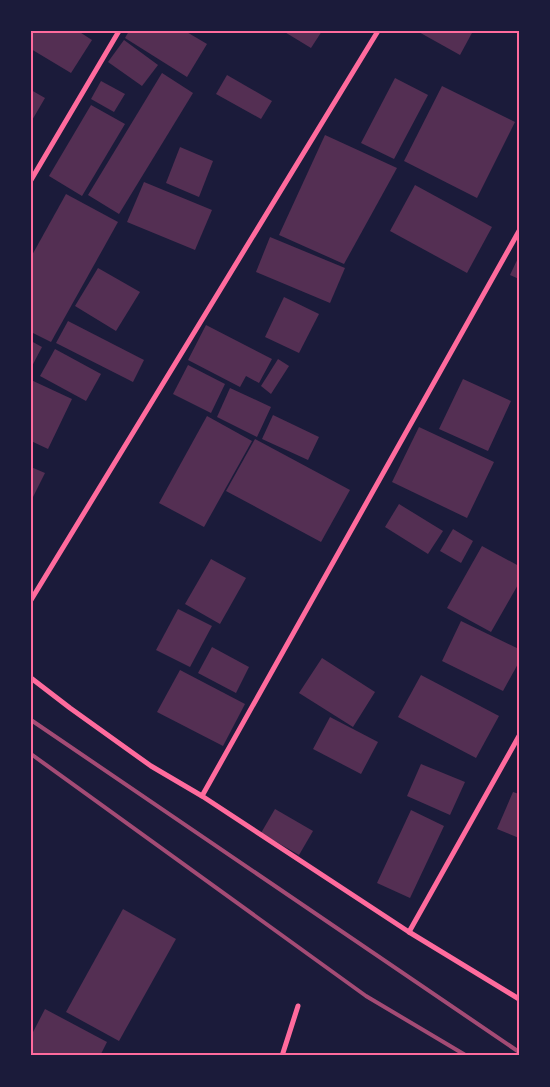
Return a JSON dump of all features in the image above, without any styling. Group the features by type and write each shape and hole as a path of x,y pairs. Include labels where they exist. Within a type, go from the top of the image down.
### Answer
{"street":[{"path":"31,180 119,31"},
{"path":"31,600 378,31"},
{"path":"202,796 519,231"},
{"path":"31,678 152,766 202,796 408,932 519,1000"},
{"path":"408,932 519,736"},
{"path":"282,1056 298,1006"}],"building":[{"path":"31,31 78,31 92,40 71,73 31,49"},
{"path":"129,31 185,31 207,44 187,77 125,38"},
{"path":"283,31 322,31 311,48"},
{"path":"417,31 473,31 460,55"},
{"path":"124,40 158,65 142,86 108,62"},
{"path":"162,73 193,93 119,214 88,195"},
{"path":"227,75 272,101 261,119 216,94"},
{"path":"395,78 428,95 394,159 361,143"},
{"path":"101,81 125,94 114,112 91,99"},
{"path":"442,86 515,122 477,198 404,161"},
{"path":"31,90 45,98 31,122"},
{"path":"91,105 125,124 82,196 49,176"},
{"path":"325,135 397,168 344,264 279,235"},
{"path":"180,147 213,161 199,197 166,183"},
{"path":"144,182 212,210 195,250 127,222"},
{"path":"415,185 492,227 467,273 390,231"},
{"path":"66,194 118,222 51,342 31,332 31,257"},
{"path":"270,237 345,268 330,303 256,272"},
{"path":"519,256 519,279 510,275"},
{"path":"98,268 140,292 116,331 75,306"},
{"path":"284,297 319,314 299,353 265,337"},
{"path":"68,321 144,360 133,382 56,343"},
{"path":"206,325 272,359 259,383 246,376 240,387 188,360"},
{"path":"31,341 42,347 31,368"},
{"path":"55,349 101,374 86,401 40,376"},
{"path":"278,359 289,366 271,394 261,386"},
{"path":"188,365 225,384 211,413 173,394"},
{"path":"463,379 511,401 488,451 439,429"},
{"path":"31,380 72,399 48,449 31,441"},
{"path":"230,388 271,407 257,437 217,417"},
{"path":"273,415 319,437 308,460 262,439"},
{"path":"207,416 252,441 204,527 159,503"},
{"path":"419,427 494,462 467,518 392,482"},
{"path":"255,439 350,490 321,542 226,491"},
{"path":"31,467 45,473 31,501"},
{"path":"399,504 443,531 428,554 385,527"},
{"path":"453,529 473,541 461,563 440,551"},
{"path":"482,546 519,566 519,583 491,632 447,608"},
{"path":"211,559 246,578 220,624 185,604"},
{"path":"178,609 212,626 190,667 156,650"},
{"path":"461,621 519,649 519,662 503,691 442,661"},
{"path":"212,647 249,667 236,693 198,673"},
{"path":"322,658 375,692 353,727 299,693"},
{"path":"180,670 245,704 223,746 157,712"},
{"path":"421,675 499,716 476,758 398,717"},
{"path":"330,717 378,742 361,774 313,749"},
{"path":"421,764 465,782 450,815 407,796"},
{"path":"513,792 519,794 519,838 497,829"},
{"path":"275,809 313,831 299,855 261,833"},
{"path":"411,810 444,826 410,898 377,883"},
{"path":"123,909 176,939 119,1041 66,1012"},
{"path":"45,1009 107,1042 100,1056 31,1056 31,1036"}],"railway":[{"path":"31,720 519,1052"},
{"path":"31,754 366,996 467,1056"}]}
